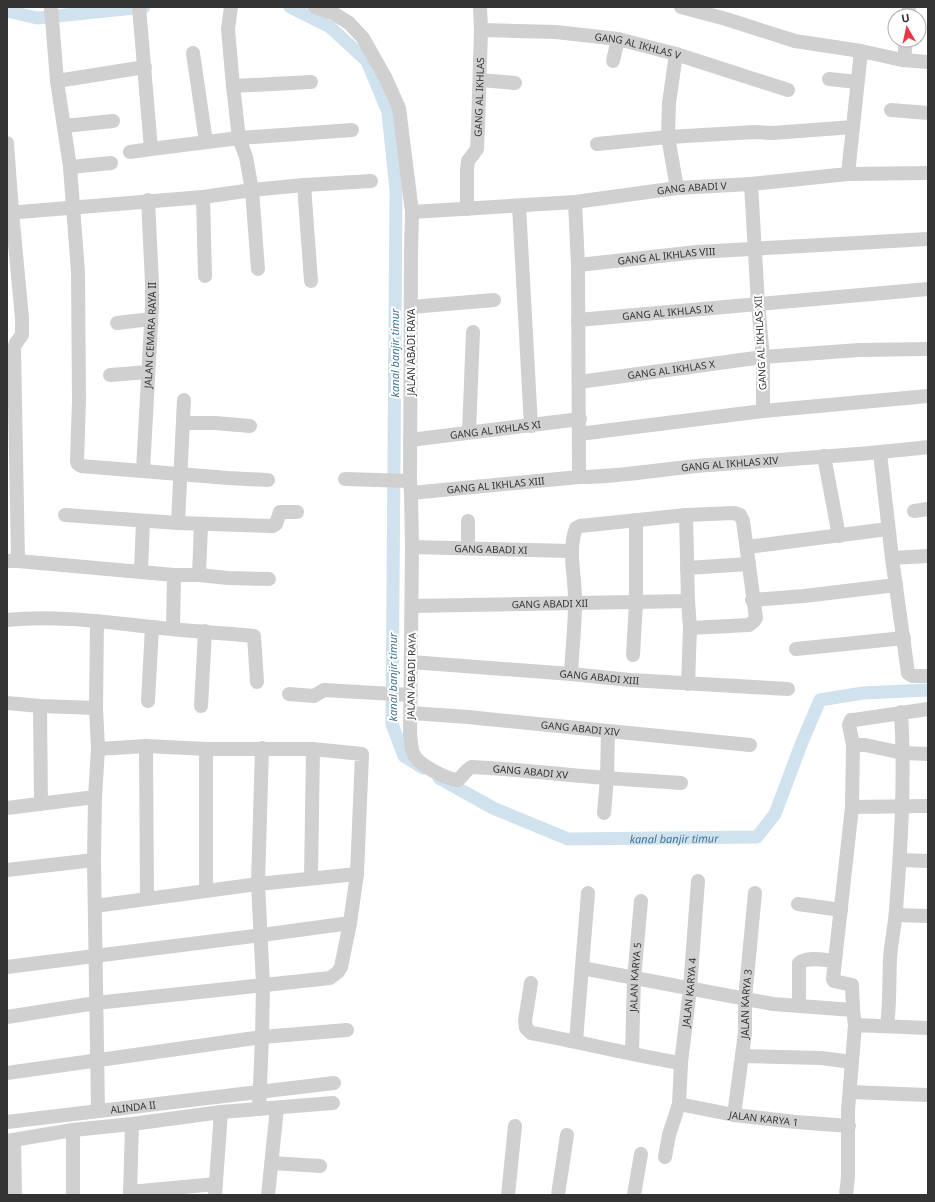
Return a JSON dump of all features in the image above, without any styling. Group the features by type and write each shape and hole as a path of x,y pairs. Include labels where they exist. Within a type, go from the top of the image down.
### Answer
{"street":[{"name":"JALAN ABADI RAYA","path":"315,7 333,13 349,23 363,38 386,79 399,108 412,212 410,440 401,484 412,547 411,662 406,694 411,714 410,734"},
{"name":"GANG AL IKHLAS","path":"467,209 468,161 477,149 480,80 480,7"},
{"path":"681,7 726,19 795,41 861,51 904,60 928,62"},
{"path":"140,12 151,149"},
{"path":"230,12 228,29 233,86 239,138 246,157 252,190 258,269"},
{"path":"52,14 57,81 70,167 78,272 80,400 78,464 81,466 268,480"},
{"name":"GANG AL IKHLAS V","path":"481,30 556,32 618,39 676,54 788,90"},
{"path":"613,61 618,39"},
{"path":"904,60 905,48"},
{"path":"848,174 861,51"},
{"path":"193,52 206,142"},
{"path":"676,54 669,103 668,137 677,188"},
{"path":"57,81 145,66"},
{"path":"829,79 857,82"},
{"path":"480,80 515,83"},
{"path":"233,86 311,82"},
{"path":"891,110 928,113"},
{"path":"64,126 113,121"},
{"path":"597,144 668,137 755,132 773,133 853,127"},
{"path":"130,152 239,138 352,130"},
{"path":"7,143 11,256 22,318 22,335 14,348 13,561 228,578 269,579"},
{"path":"70,167 111,163"},
{"name":"GANG ABADI V","path":"412,212 575,202 677,188 751,184 848,174 928,173"},
{"path":"9,212 148,200 203,197 304,185 371,181"},
{"name":"GANG AL IKHLAS XII","path":"751,184 758,304 763,357 763,412"},
{"path":"304,185 311,281"},
{"path":"203,197 205,276"},
{"name":"JALAN CEMARA RAYA II","path":"143,470 152,283 148,200"},
{"path":"575,202 578,266 580,419 579,477"},
{"path":"519,206 531,426"},
{"name":"GANG AL IKHLAS VIII","path":"578,266 697,252 928,239"},
{"name":"GANG AL IKHLAS IX","path":"578,320 928,289"},
{"path":"411,307 494,300"},
{"path":"116,323 151,319"},
{"path":"469,432 473,332"},
{"name":"GANG AL IKHLAS X","path":"579,382 763,357 859,350 928,349"},
{"path":"110,375 148,372"},
{"path":"579,434 763,412 928,396"},
{"path":"178,523 184,400"},
{"name":"GANG AL IKHLAS XI","path":"410,440 580,419"},
{"path":"184,423 215,423 250,426"},
{"name":"GANG AL IKHLAS XIV","path":"579,477 605,477 686,467 880,453 928,447"},
{"path":"880,453 888,529 909,674 912,676 928,676"},
{"path":"824,456 838,536"},
{"name":"GANG AL IKHLAS XIII","path":"345,479 401,484 579,477"},
{"path":"914,511 928,509"},
{"path":"65,515 178,523 273,526 276,524 280,512 297,512"},
{"path":"571,674 575,603 571,551 576,528 580,526 686,515 734,513 740,515 743,521 752,600 756,618 751,624 690,628"},
{"path":"686,515 690,628 688,684"},
{"path":"633,655 636,602 636,520"},
{"path":"141,571 143,521"},
{"path":"468,521 468,548"},
{"path":"199,575 201,524"},
{"path":"747,547 888,529"},
{"name":"GANG ABADI XI","path":"412,547 571,551"},
{"path":"892,558 928,556"},
{"path":"687,568 749,564"},
{"path":"173,629 174,574"},
{"path":"752,600 804,596 896,585"},
{"name":"GANG ABADI XII","path":"412,606 688,601"},
{"path":"7,620 25,618 97,620 152,627 254,636 257,682"},
{"path":"97,620 96,708 98,749 94,797 94,860 98,1110"},
{"path":"148,701 152,627"},
{"path":"201,706 205,631"},
{"path":"796,649 904,638"},
{"name":"GANG ABADI XIII","path":"411,662 630,680 788,689"},
{"path":"289,694 314,696 324,690 406,694"},
{"path":"7,703 96,708"},
{"path":"40,706 41,804"},
{"path":"846,1195 848,1177 848,1110 855,1025 852,985 833,980 852,807 853,745 849,724 851,720 928,709"},
{"path":"887,1026 890,1007 890,958 896,915 900,860 903,753 901,712"},
{"name":"GANG ABADI XIV","path":"411,714 468,717 750,745"},
{"path":"604,814 607,778 608,731"},
{"name":"GANG ABADI XV","path":"410,734 413,754 422,765 450,780 458,780 463,776 468,768 472,767 510,768 607,778 641,779 681,783"},
{"path":"853,745 865,745 903,753 928,754"},
{"path":"7,1017 96,1003 330,978 341,967 350,923 357,874 362,754 313,749 262,748 206,749 146,746 98,749"},
{"path":"146,746 147,899"},
{"path":"259,1108 263,984 262,936 258,884 262,748"},
{"path":"206,749 206,890"},
{"path":"311,878 313,749"},
{"path":"7,808 94,797"},
{"path":"852,807 928,806"},
{"path":"7,870 94,860"},
{"path":"900,860 928,861"},
{"path":"95,906 206,890 357,874"},
{"name":"JALAN KARYA 4","path":"665,1157 669,1135 679,1104 681,1063 690,989 698,881"},
{"path":"576,1041 588,893"},
{"name":"JALAN KARYA 3","path":"734,1115 745,1026 745,999 755,893"},
{"name":"JALAN KARYA 5","path":"632,1053 631,1040 634,978 641,901"},
{"path":"798,904 841,910"},
{"path":"896,915 928,916"},
{"path":"7,967 262,936 350,923"},
{"path":"799,1006 799,963 802,960 809,959 835,961"},
{"path":"582,968 773,1004 853,1010"},
{"path":"531,983 526,1021 526,1028 531,1033 681,1063"},
{"path":"855,1025 928,1028"},
{"path":"7,1073 262,1037 347,1030"},
{"path":"742,1056 821,1058 852,1062"},
{"name":"ALINDA II","path":"7,1122 334,1083"},
{"path":"850,1092 928,1095"},
{"path":"15,1195 10,1140 73,1130 221,1112 259,1108 333,1104"},
{"name":"JALAN KARYA 1","path":"679,1104 734,1115 849,1126"},
{"path":"268,1195 277,1108"},
{"path":"132,1124 130,1194 216,1190 221,1112"},
{"path":"508,1195 515,1126"},
{"path":"73,1130 73,1195"},
{"path":"558,1195 567,1135"},
{"path":"634,1195 641,1154"},
{"path":"272,1163 320,1166"}],"waterway":[{"name":"kanal banjir timur","path":"7,11 37,18 144,7"},
{"name":"kanal banjir timur","path":"290,7 330,27 367,61 388,112 396,190 392,724 404,756 423,768"},
{"name":"kanal banjir timur","path":"439,778 493,808 568,839 757,837 775,814 802,742 820,700 863,693 928,690"}]}
